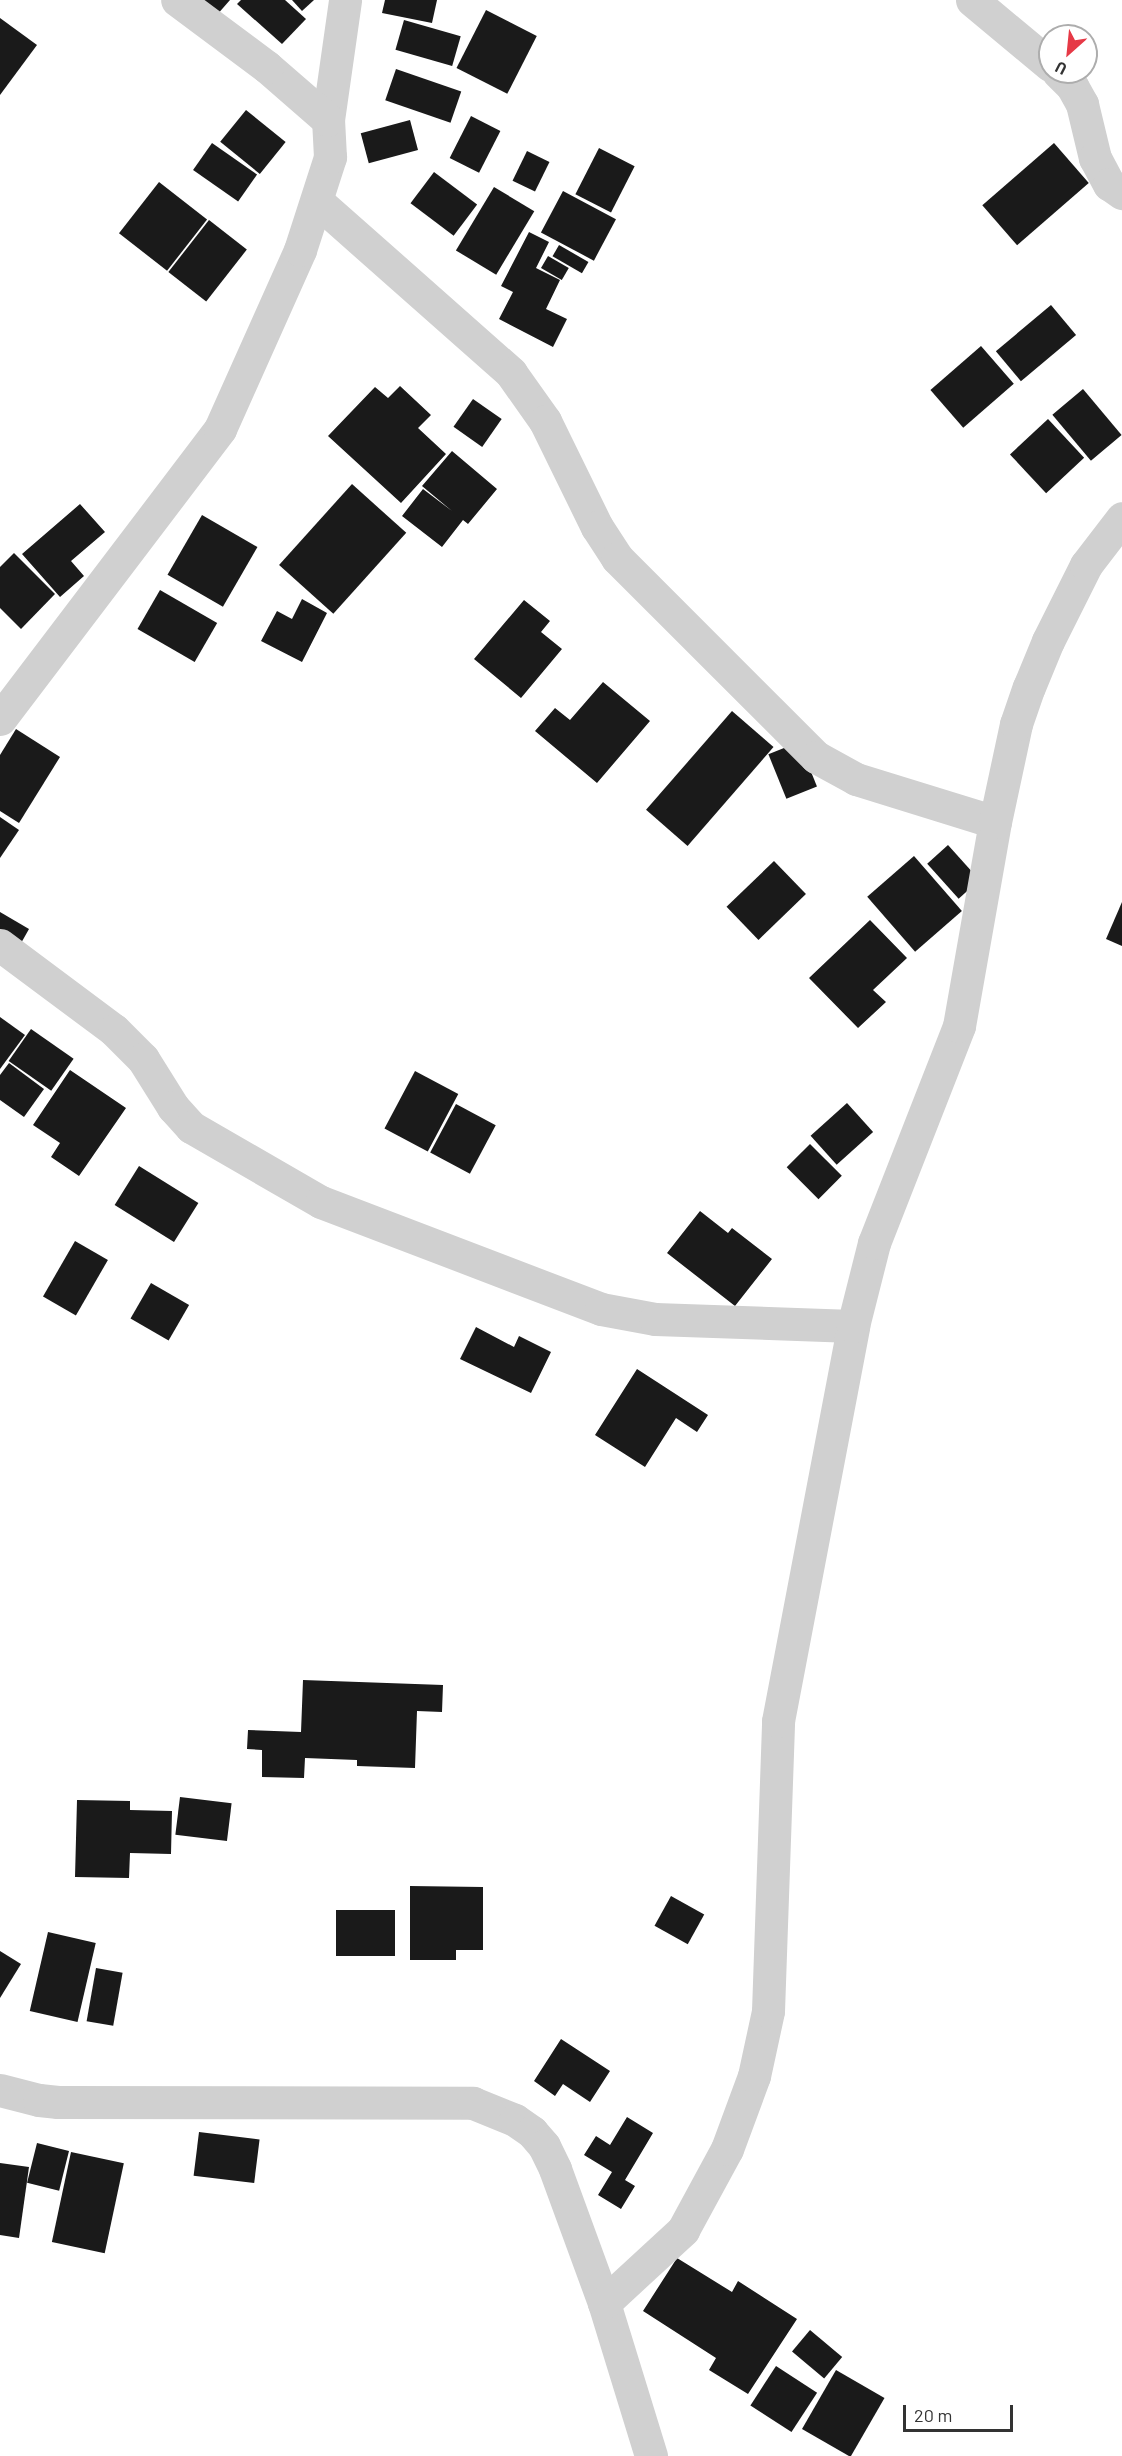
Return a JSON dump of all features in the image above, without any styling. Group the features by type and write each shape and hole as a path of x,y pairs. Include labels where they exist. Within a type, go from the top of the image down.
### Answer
{"street":[{"path":"177,0 267,67 328,120"},
{"path":"0,719 220,429 300,250 318,202 330,158 328,120 345,0"},
{"path":"972,0 1038,55"},
{"path":"1070,84 1082,104 1095,158 1110,184 1122,193"},
{"path":"318,202 511,373 545,421 597,527 617,558 816,757 856,779 995,822"},
{"path":"604,2303 683,2230 727,2149 754,2076 768,2011 778,1721 853,1326 874,1243 958,1026 995,822 1016,724 1040,660 1086,565 1122,518"},
{"path":"0,945 114,1030 143,1059 173,1107 190,1127 321,1202 601,1309 656,1318 853,1326"},
{"path":"0,2090 39,2100 58,2102 473,2103 491,2108 532,2132 544,2146 555,2169 604,2303 651,2456"}],"building":[{"path":"196,0 230,0 216,16"},
{"path":"241,0 285,0 306,19 282,44 237,4"},
{"path":"292,0 314,0 302,11"},
{"path":"385,0 437,0 432,23 382,13"},
{"path":"486,10 537,36 507,94 456,68"},
{"path":"0,18 37,45 0,95"},
{"path":"404,20 461,36 452,66 395,50"},
{"path":"396,69 461,91 450,123 385,100"},
{"path":"246,110 286,142 260,174 220,142"},
{"path":"471,116 500,131 479,173 450,158"},
{"path":"410,120 418,150 369,163 361,133"},
{"path":"212,143 257,175 238,202 193,170"},
{"path":"1054,143 1089,183 1017,245 982,205"},
{"path":"599,148 635,166 611,212 575,194"},
{"path":"527,151 549,162 535,192 513,181"},
{"path":"434,172 477,204 454,236 411,203"},
{"path":"159,182 207,220 167,271 119,233"},
{"path":"494,187 534,211 496,275 456,250"},
{"path":"563,191 616,219 594,261 541,232"},
{"path":"209,220 247,250 206,302 168,272"},
{"path":"529,232 549,242 536,268 560,280 546,309 567,319 553,347 499,319 513,292 501,286"},
{"path":"559,245 588,262 582,273 552,256"},
{"path":"548,256 569,268 562,280 541,268"},
{"path":"1051,305 1076,335 1021,381 996,351"},
{"path":"981,346 1014,384 963,428 930,390"},
{"path":"400,386 431,415 418,428 446,454 401,503 328,436 375,387 388,398"},
{"path":"1083,389 1122,435 1091,461 1052,415"},
{"path":"473,399 502,419 482,447 453,427"},
{"path":"1048,419 1084,458 1046,493 1010,454"},
{"path":"452,451 497,489 468,524 463,520 442,547 402,516 423,489 452,511 422,486"},
{"path":"352,484 406,533 333,614 279,565"},
{"path":"80,504 105,532 71,561 84,576 60,597 22,554"},
{"path":"202,515 257,547 223,607 168,575"},
{"path":"14,553 55,594 21,629 0,608 0,567"},
{"path":"160,590 217,623 195,662 138,629"},
{"path":"302,599 327,613 302,662 261,641 277,611 292,619"},
{"path":"524,600 550,621 541,632 562,649 521,698 474,659"},
{"path":"603,682 650,721 597,783 535,731 555,708 570,720"},
{"path":"732,711 774,747 688,846 646,810"},
{"path":"16,729 60,757 19,823 0,811 0,755"},
{"path":"799,742 817,787 786,799 768,754"},
{"path":"0,817 19,830 0,858"},
{"path":"948,845 979,880 959,899 927,864"},
{"path":"914,856 962,911 915,952 867,897"},
{"path":"774,861 806,894 758,940 727,907"},
{"path":"1122,902 1122,946 1106,939"},
{"path":"0,912 29,929 16,952 0,942"},
{"path":"870,920 907,958 873,990 886,1002 858,1028 809,978"},
{"path":"0,1017 25,1035 0,1069"},
{"path":"31,1029 74,1059 51,1091 9,1061"},
{"path":"9,1063 44,1089 24,1117 0,1100 0,1075"},
{"path":"70,1070 126,1108 79,1176 51,1157 60,1143 33,1125"},
{"path":"415,1071 458,1094 428,1151 384,1128"},
{"path":"847,1103 873,1132 837,1165 811,1136"},
{"path":"456,1104 496,1125 470,1174 430,1153"},
{"path":"810,1144 842,1176 818,1199 787,1167"},
{"path":"139,1166 198,1203 174,1242 115,1205"},
{"path":"700,1211 728,1233 732,1228 772,1259 735,1306 667,1253"},
{"path":"75,1241 108,1260 76,1315 43,1296"},
{"path":"151,1283 189,1305 169,1341 130,1319"},
{"path":"476,1327 514,1347 519,1336 551,1352 531,1393 460,1359"},
{"path":"637,1369 708,1415 697,1432 676,1418 645,1467 595,1435"},
{"path":"303,1680 443,1685 442,1712 417,1711 415,1768 357,1766 357,1760 305,1758 304,1778 262,1777 262,1750 247,1749 248,1730 301,1732"},
{"path":"180,1797 232,1803 227,1841 175,1835"},
{"path":"77,1800 130,1801 130,1810 172,1811 171,1854 130,1853 129,1878 75,1877"},
{"path":"410,1886 483,1887 483,1950 456,1950 456,1960 410,1960"},
{"path":"671,1896 704,1914 688,1944 655,1926"},
{"path":"336,1910 395,1910 395,1956 336,1956"},
{"path":"48,1932 96,1943 78,2022 30,2011"},
{"path":"0,1951 21,1964 0,1998"},
{"path":"96,1968 123,1973 113,2026 87,2021"},
{"path":"561,2039 610,2071 590,2102 563,2084 555,2096 534,2081"},
{"path":"627,2117 653,2133 625,2180 635,2186 621,2209 598,2195 612,2172 584,2155 596,2136 610,2145"},
{"path":"199,2132 260,2139 254,2183 194,2176"},
{"path":"37,2143 69,2151 59,2191 27,2183"},
{"path":"71,2152 124,2163 105,2253 52,2242"},
{"path":"0,2163 29,2167 19,2238 0,2235"},
{"path":"677,2258 732,2292 738,2281 797,2319 748,2394 709,2370 716,2358 643,2311"},
{"path":"810,2330 842,2357 824,2378 792,2351"},
{"path":"776,2366 817,2393 791,2432 750,2405"},
{"path":"836,2370 884,2398 851,2456 802,2429"}]}
